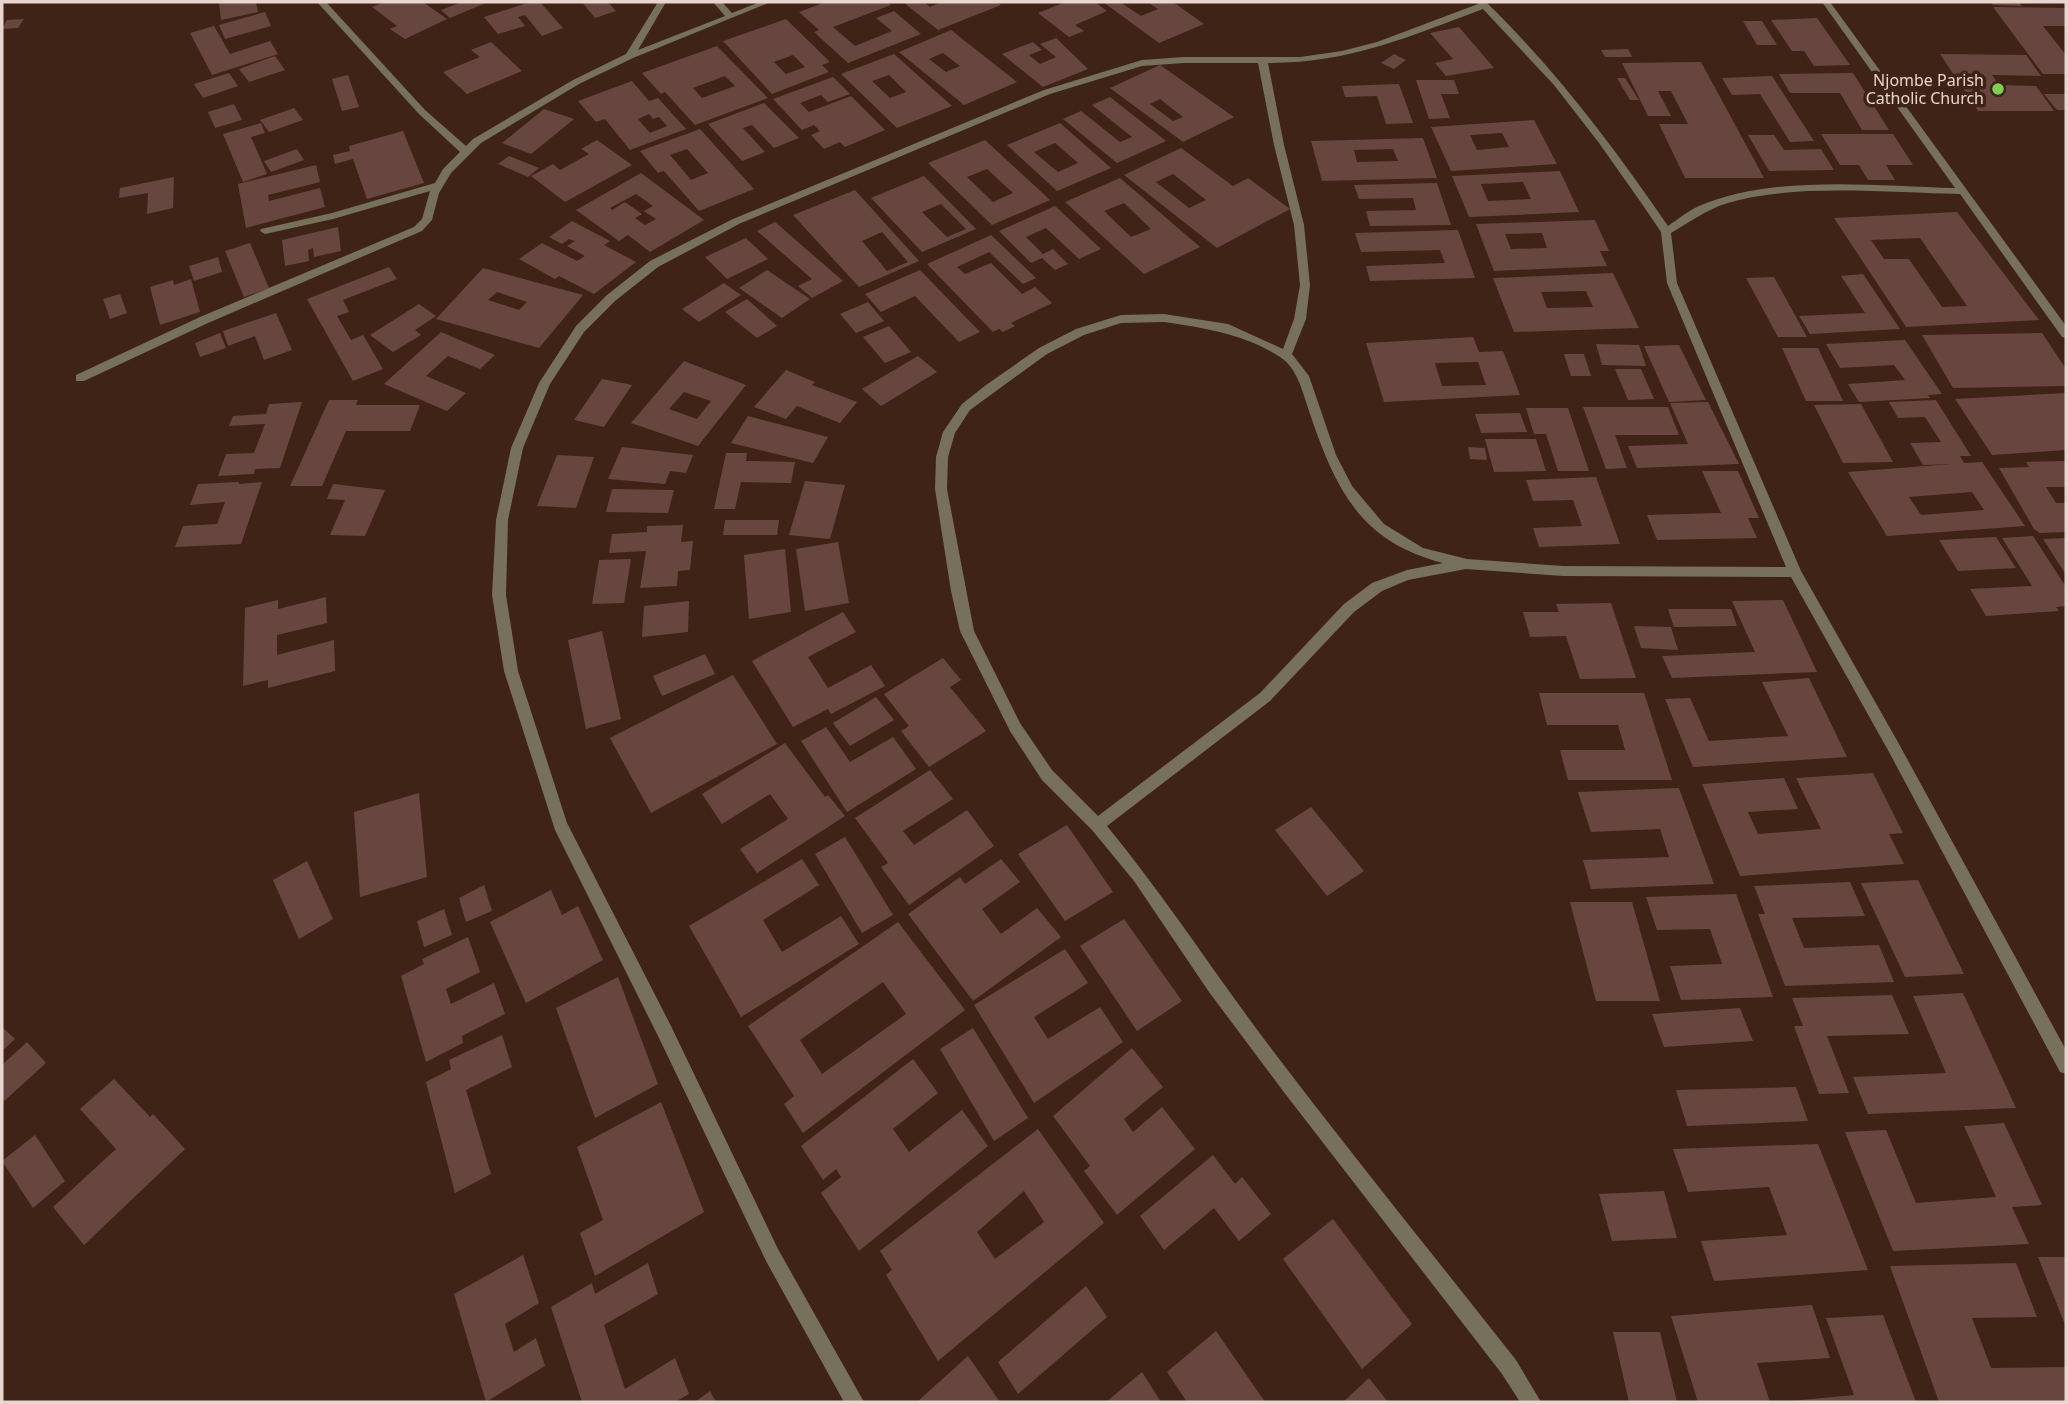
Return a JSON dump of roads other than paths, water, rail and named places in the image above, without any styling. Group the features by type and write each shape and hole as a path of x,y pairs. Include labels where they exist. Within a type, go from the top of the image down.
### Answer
{"street":[{"path":"321,2 422,112 466,152"},
{"path":"630,56 662,2"},
{"path":"717,2 730,16"},
{"path":"80,377 181,330 418,229 427,220 434,192 447,171 477,141 518,114 630,56 767,2"},
{"path":"1826,2 2066,334"},
{"path":"854,1402 772,1255 665,1032 560,825 511,671 499,595 502,520 517,448 545,383 580,328 611,298 666,258 737,221 842,175 1079,80 1142,63 1184,60 1264,62 1343,54 1380,44 1482,3 1582,115 1621,165 1666,232 1672,283 1795,572 1894,748 2066,1066"},
{"path":"1264,62 1279,145 1299,225 1305,285 1300,319 1286,355"},
{"path":"265,231 379,204 439,185"},
{"path":"1666,232 1703,208 1740,196 1798,190 1962,191"},
{"path":"1531,1402 1509,1367 1215,986 1139,876 1097,825 1047,775 1014,727 967,631 941,489 942,457 949,432 966,407 1043,351 1080,332 1121,319 1164,318 1228,328 1286,355 1303,376 1330,455 1348,489 1379,527 1420,552 1467,564 1563,571 1795,572"},
{"path":"1097,825 1265,697 1349,608 1377,587 1407,575 1467,564"}],"place":[{"name":"Njombe Parish Catholic Church","path":"1998,89"}]}
